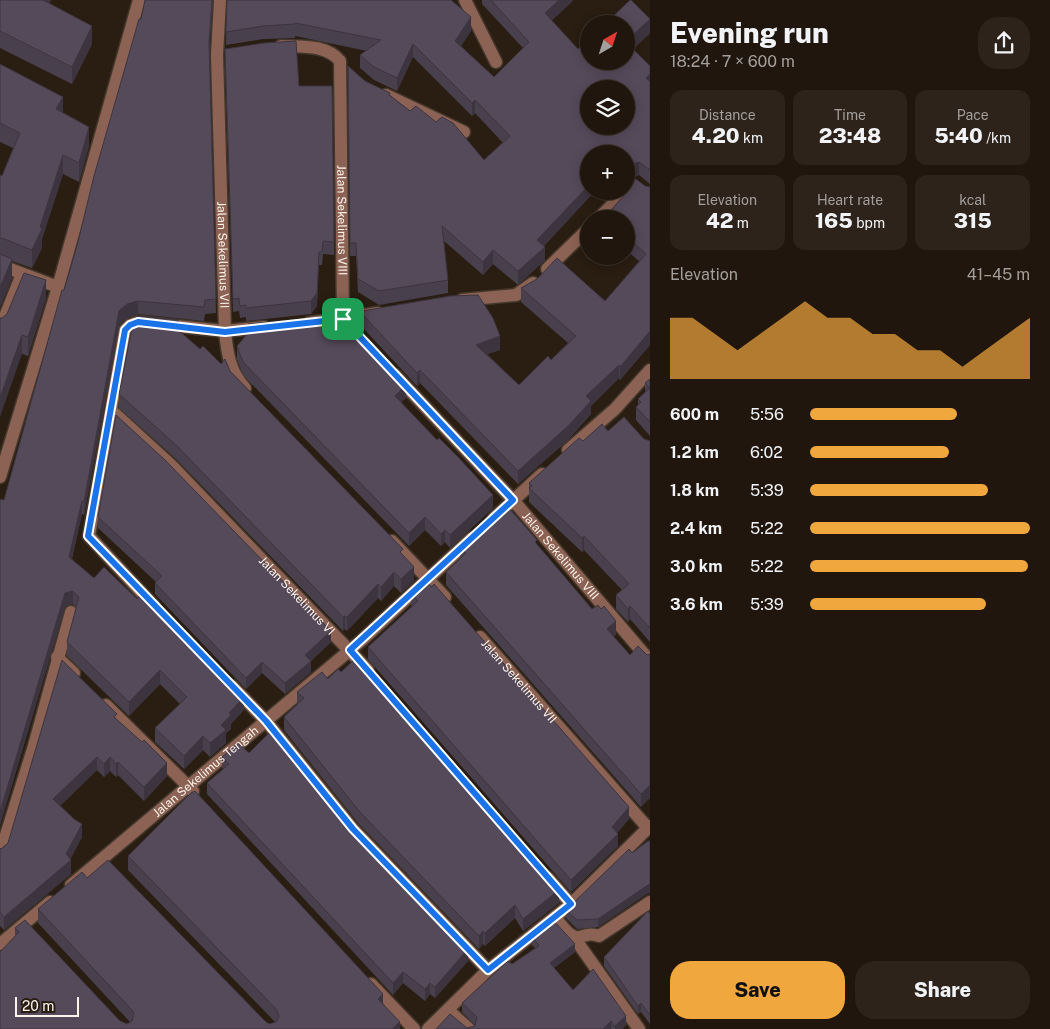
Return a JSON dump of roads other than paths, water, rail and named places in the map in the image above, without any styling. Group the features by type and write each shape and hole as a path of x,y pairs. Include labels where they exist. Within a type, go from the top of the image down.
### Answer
{"street":[{"path":"0,477 58,287 139,0"},
{"name":"Jalan Sekelimus VII","path":"220,0 225,332 227,355 236,379 257,400"},
{"path":"465,0 496,62"},
{"path":"264,47 320,48 336,56 354,74"},
{"name":"Jalan Sekelimus VIII","path":"340,61 343,319"},
{"path":"378,91 464,132"},
{"path":"607,210 617,200"},
{"path":"452,301 516,295 531,286 580,237"},
{"path":"0,265 58,287"},
{"path":"0,330 22,274"},
{"path":"294,324 389,312"},
{"path":"343,319 357,334"},
{"path":"166,618 88,536 125,330 130,325 138,322 225,332 274,326"},
{"name":"Jalan Sekelimus VIII","path":"384,363 513,500 650,661"},
{"name":"Jalan Sekelimus Tengah","path":"0,944 29,926 107,861 189,786 350,650 555,461 615,409 650,370"},
{"path":"615,409 627,421"},
{"name":"Jalan Sekelimus VI","path":"111,411 171,465 350,650 376,680"},
{"path":"381,528 455,608"},
{"path":"0,854 33,749 71,612"},
{"name":"Jalan Sekelimus VII","path":"474,630 649,827"},
{"path":"57,657 85,684"},
{"path":"226,680 266,721 353,829 488,970"},
{"path":"99,698 202,800"},
{"path":"428,1029 488,970 571,904 649,827"},
{"path":"540,868 571,904"},
{"path":"573,936 578,938 587,934 602,934 650,902"},
{"path":"555,917 573,936 639,1029"},
{"path":"360,972 414,1029"},
{"path":"448,1010 469,1029"}]}
